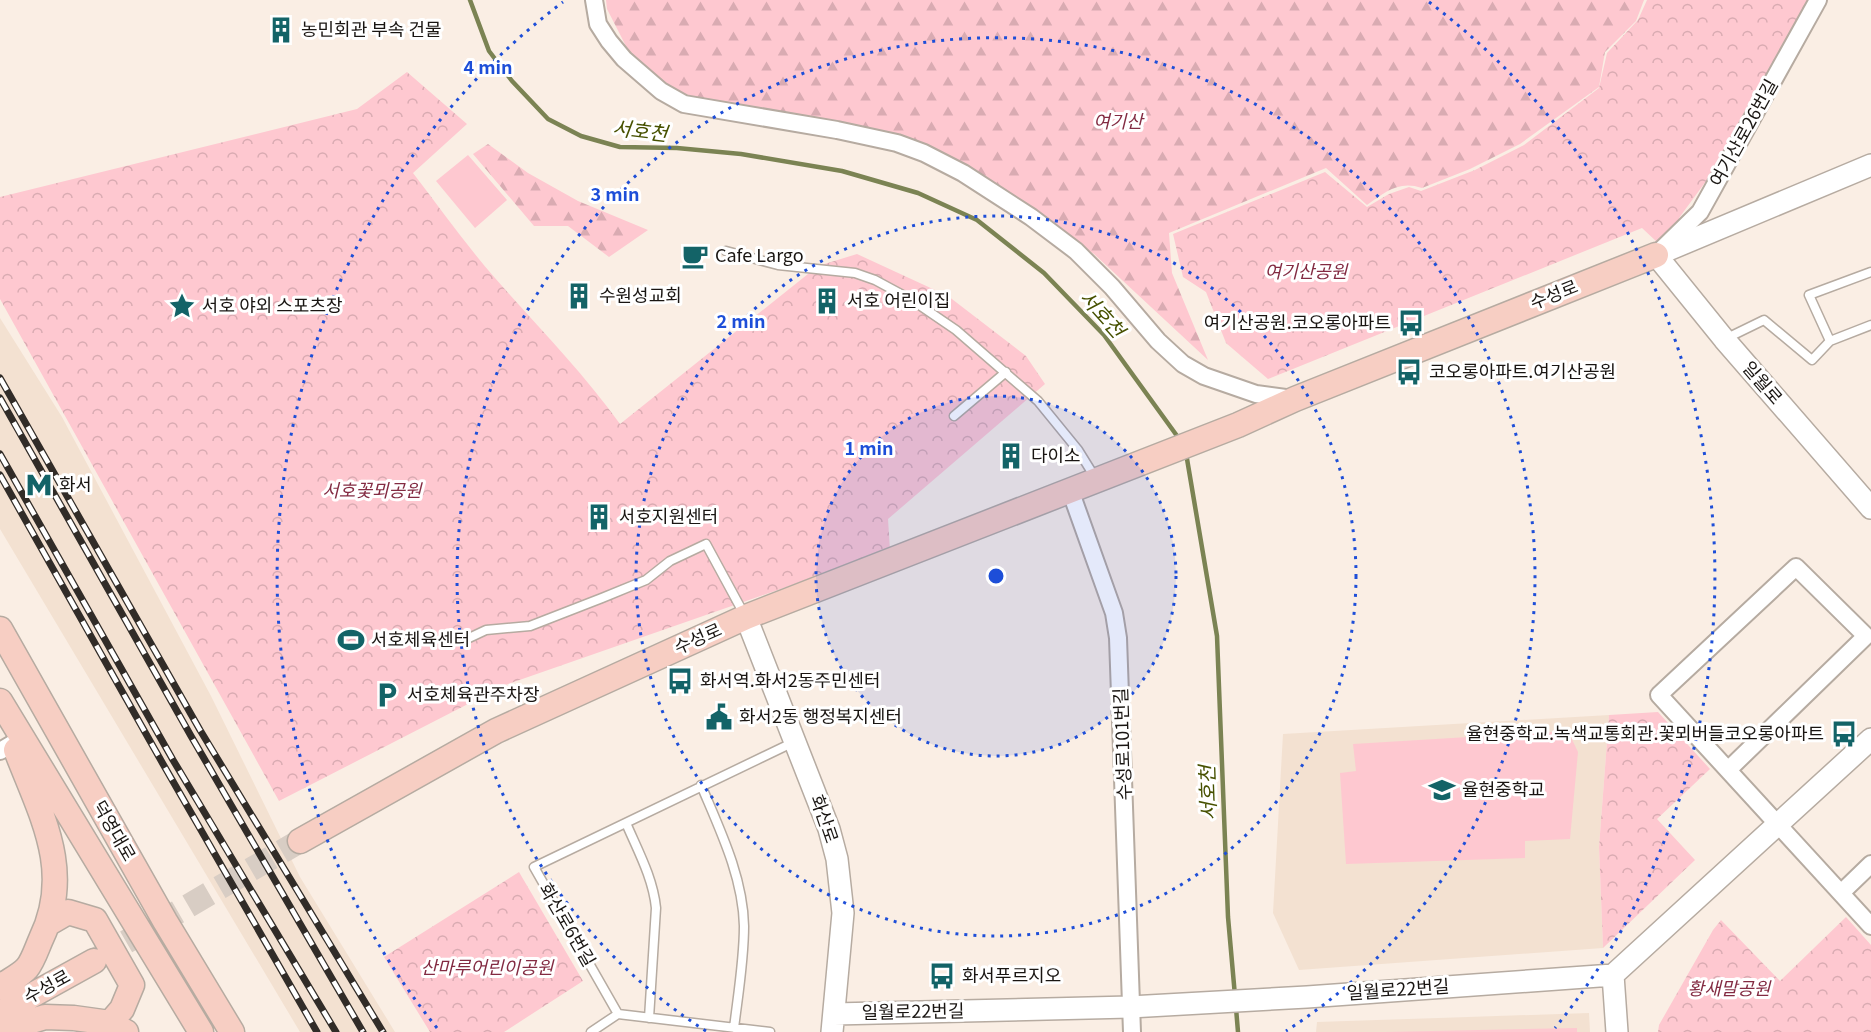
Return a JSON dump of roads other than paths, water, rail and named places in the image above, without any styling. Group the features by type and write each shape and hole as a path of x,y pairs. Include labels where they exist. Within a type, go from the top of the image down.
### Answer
{"main road":[{"name":"수성로","path":"300,841 496,731 746,617 1238,425 1295,399 1656,255"},
{"name":"덕영대로","path":"0,629 165,921 232,1032"},
{"path":"0,987 27,968 49,923 56,898 56,873 47,830 12,744 2,704"},
{"name":"덕영대로","path":"12,744 201,1032"},
{"path":"5,1032 15,1026 45,1017 74,1018 118,1027 122,1009 132,985 94,920 68,912 49,923"},
{"name":"수성로","path":"0,1013 94,961"}],"street":[{"path":"594,0 598,24 609,41 624,59 661,91 684,104 837,130 897,143 924,153 963,173 1076,251 1112,287 1158,341 1183,364 1204,376 1256,394 1295,399"},
{"name":"여기산로26번길","path":"1656,255 1700,212 1818,0"},
{"name":"수성로","path":"1656,255 1871,165"},
{"name":"일월로","path":"1656,255 1724,339 1871,508"},
{"name":"수성로101번길","path":"1070,490 1117,626 1132,1032"},
{"path":"1728,770 1866,636 1796,567 1659,695 1871,926"},
{"name":"화산로","path":"746,617 829,829 837,860 843,913 833,1023"},
{"path":"1617,1032 1612,975 1871,739"},
{"path":"1841,893 1871,864"},
{"name":"일월로22번길","path":"833,1023 1307,997 1612,975"}],"lane":[{"path":"726,251 778,265 855,273 875,280 912,300 944,321 1038,401 1078,450 1105,476"},
{"path":"1830,341 1809,295 1871,272"},
{"path":"1724,339 1764,320 1812,360 1830,341 1871,325"},
{"path":"954,416 1006,372"},
{"path":"469,638 486,630 530,626 602,598 646,580 670,561 706,544 746,617"},
{"name":"화산로6번길","path":"618,1014 534,867 794,742"},
{"path":"701,785 727,846 740,890 743,915 742,951 734,1028"},
{"path":"626,823 649,875 655,900 655,948 649,1018"},
{"path":"591,1032 618,1014 770,1032"}],"waterway":[{"name":"서호천","path":"470,0 489,51 512,81 548,119 581,136 620,147 677,148 741,154 842,171 918,193 977,220 1044,273 1104,335 1180,440"},
{"name":"서호천","path":"1186,453 1217,636 1228,917 1235,996"},
{"name":"서호천","path":"1236,1008 1238,1032"}],"tunnel":[{"path":"95,960 300,841"}],"railway":[{"path":"0,378 200,730 383,1032"},
{"path":"0,398 191,736 363,1032"},
{"path":"0,454 173,760 336,1032"},
{"path":"0,475 317,1032"}],"place":[{"name":"농민회관 부속 건물","path":"281,30"},
{"name":"Cafe Largo","path":"695,256"},
{"name":"수원성교회","path":"579,296"},
{"name":"서호 어린이집","path":"827,301"},
{"name":"서호 야외 스포츠장","path":"182,306"},
{"name":"여기산공원.코오롱아파트","path":"1411,323"},
{"name":"코오롱아파트.여기산공원","path":"1409,372"},
{"name":"다이소","path":"1011,456"},
{"name":"화서","path":"39,485"},
{"name":"서호지원센터","path":"599,517"},
{"name":"서호체육센터","path":"351,640"},
{"name":"화서역.화서2동주민센터","path":"680,681"},
{"name":"서호체육관주차장","path":"387,695"},
{"name":"화서2동 행정복지센터","path":"719,717"},
{"name":"율현중학교.녹색교통회관.꽃뫼버들코오롱아파트","path":"1844,734"},
{"name":"율현중학교","path":"1442,790"},
{"name":"화서푸르지오","path":"942,976"}],"park label":[{"name":"여기산","path":"1118,122"},
{"name":"여기산공원","path":"1306,272"},
{"name":"서호꽃뫼공원","path":"372,491"},
{"name":"산마루어린이공원","path":"487,968"},
{"name":"황새말공원","path":"1729,989"}]}
